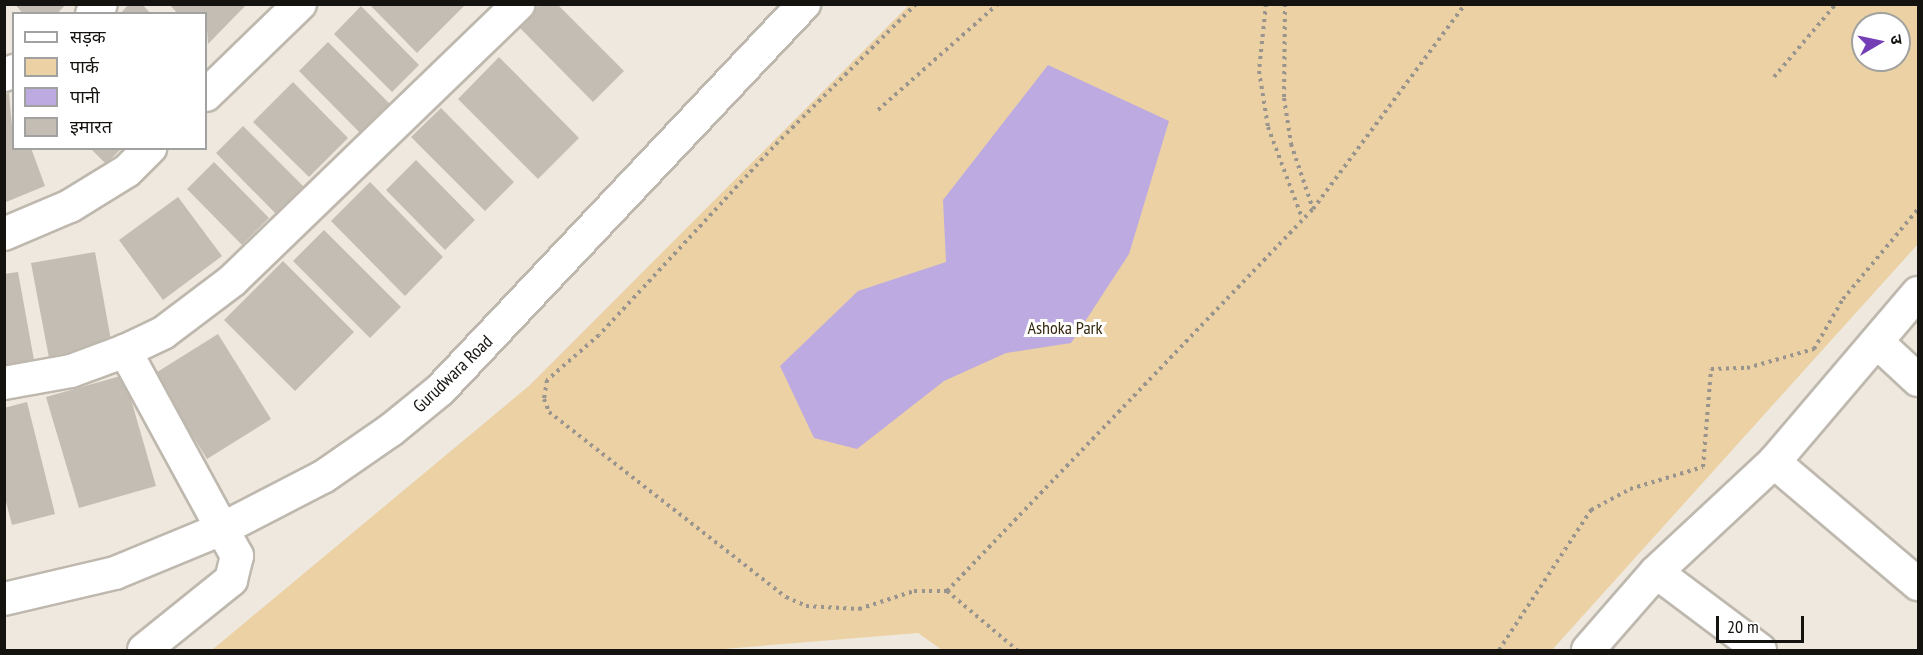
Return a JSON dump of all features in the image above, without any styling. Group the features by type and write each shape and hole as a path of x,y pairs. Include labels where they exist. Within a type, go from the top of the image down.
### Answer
{"street":[{"path":"207,95 300,4"},
{"path":"4,383 71,371 125,351 163,333 233,280 519,4"},
{"name":"Gurudwara Road","path":"4,599 116,573 224,528 323,477 440,390 795,7"},
{"path":"4,234 70,206 127,171 148,150"},
{"path":"1588,651 1656,572 1774,462 1918,293"},
{"path":"1877,342 1918,380"},
{"path":"125,351 224,528 237,556 231,580 144,651"},
{"path":"1774,462 1918,584"},
{"path":"1656,572 1760,651"}],"path":[{"path":"916,4 543,389 549,412 786,597 806,606 859,609 914,591 947,591 1017,651"},
{"path":"878,110 998,4"},
{"path":"1266,4 1259,71 1268,127 1302,219"},
{"path":"1285,4 1284,98 1292,144 1313,209"},
{"path":"947,591 1313,209 1465,4"},
{"path":"1774,77 1836,4"},
{"path":"1499,651 1592,510 1630,489 1703,467 1711,369 1747,368 1815,349 1843,299 1918,209"}],"green space":[{"name":"Ashoka Park","path":"909,5 1918,5 1918,244 1552,650 942,650 918,633 711,650 212,650 530,385"}],"water":[{"path":"1048,65 1169,121 1129,254 1071,343 1006,353 944,381 857,449 814,438 780,366 858,291 946,262 943,200"}],"building":[{"path":"15,4 66,4 59,12 21,12"},
{"path":"129,4 142,4 149,12 122,12"},
{"path":"169,4 247,4 208,44 207,12 176,12"},
{"path":"369,4 466,4 417,53"},
{"path":"539,5 558,5 624,71 593,102 518,26"},
{"path":"361,6 419,65 392,92 334,34"},
{"path":"328,42 398,112 369,142 299,71"},
{"path":"499,57 579,138 538,179 458,99"},
{"path":"293,82 348,138 309,177 253,122"},
{"path":"9,93 12,150 32,150 45,186 6,202 4,95"},
{"path":"441,108 514,182 485,211 411,137"},
{"path":"243,126 305,188 278,216 216,153"},
{"path":"92,150 120,150 106,164"},
{"path":"416,160 475,220 445,250 386,190"},
{"path":"214,162 269,218 242,245 187,189"},
{"path":"370,182 443,257 405,296 331,221"},
{"path":"178,197 222,256 163,300 119,240"},
{"path":"324,230 401,307 370,338 293,261"},
{"path":"95,252 112,346 49,358 31,263"},
{"path":"283,261 354,332 295,391 224,320"},
{"path":"18,272 34,360 4,365 4,274"},
{"path":"218,334 271,419 207,459 154,374"},
{"path":"124,375 156,486 79,508 46,397"},
{"path":"27,402 55,514 12,525 4,494 4,408"}]}
